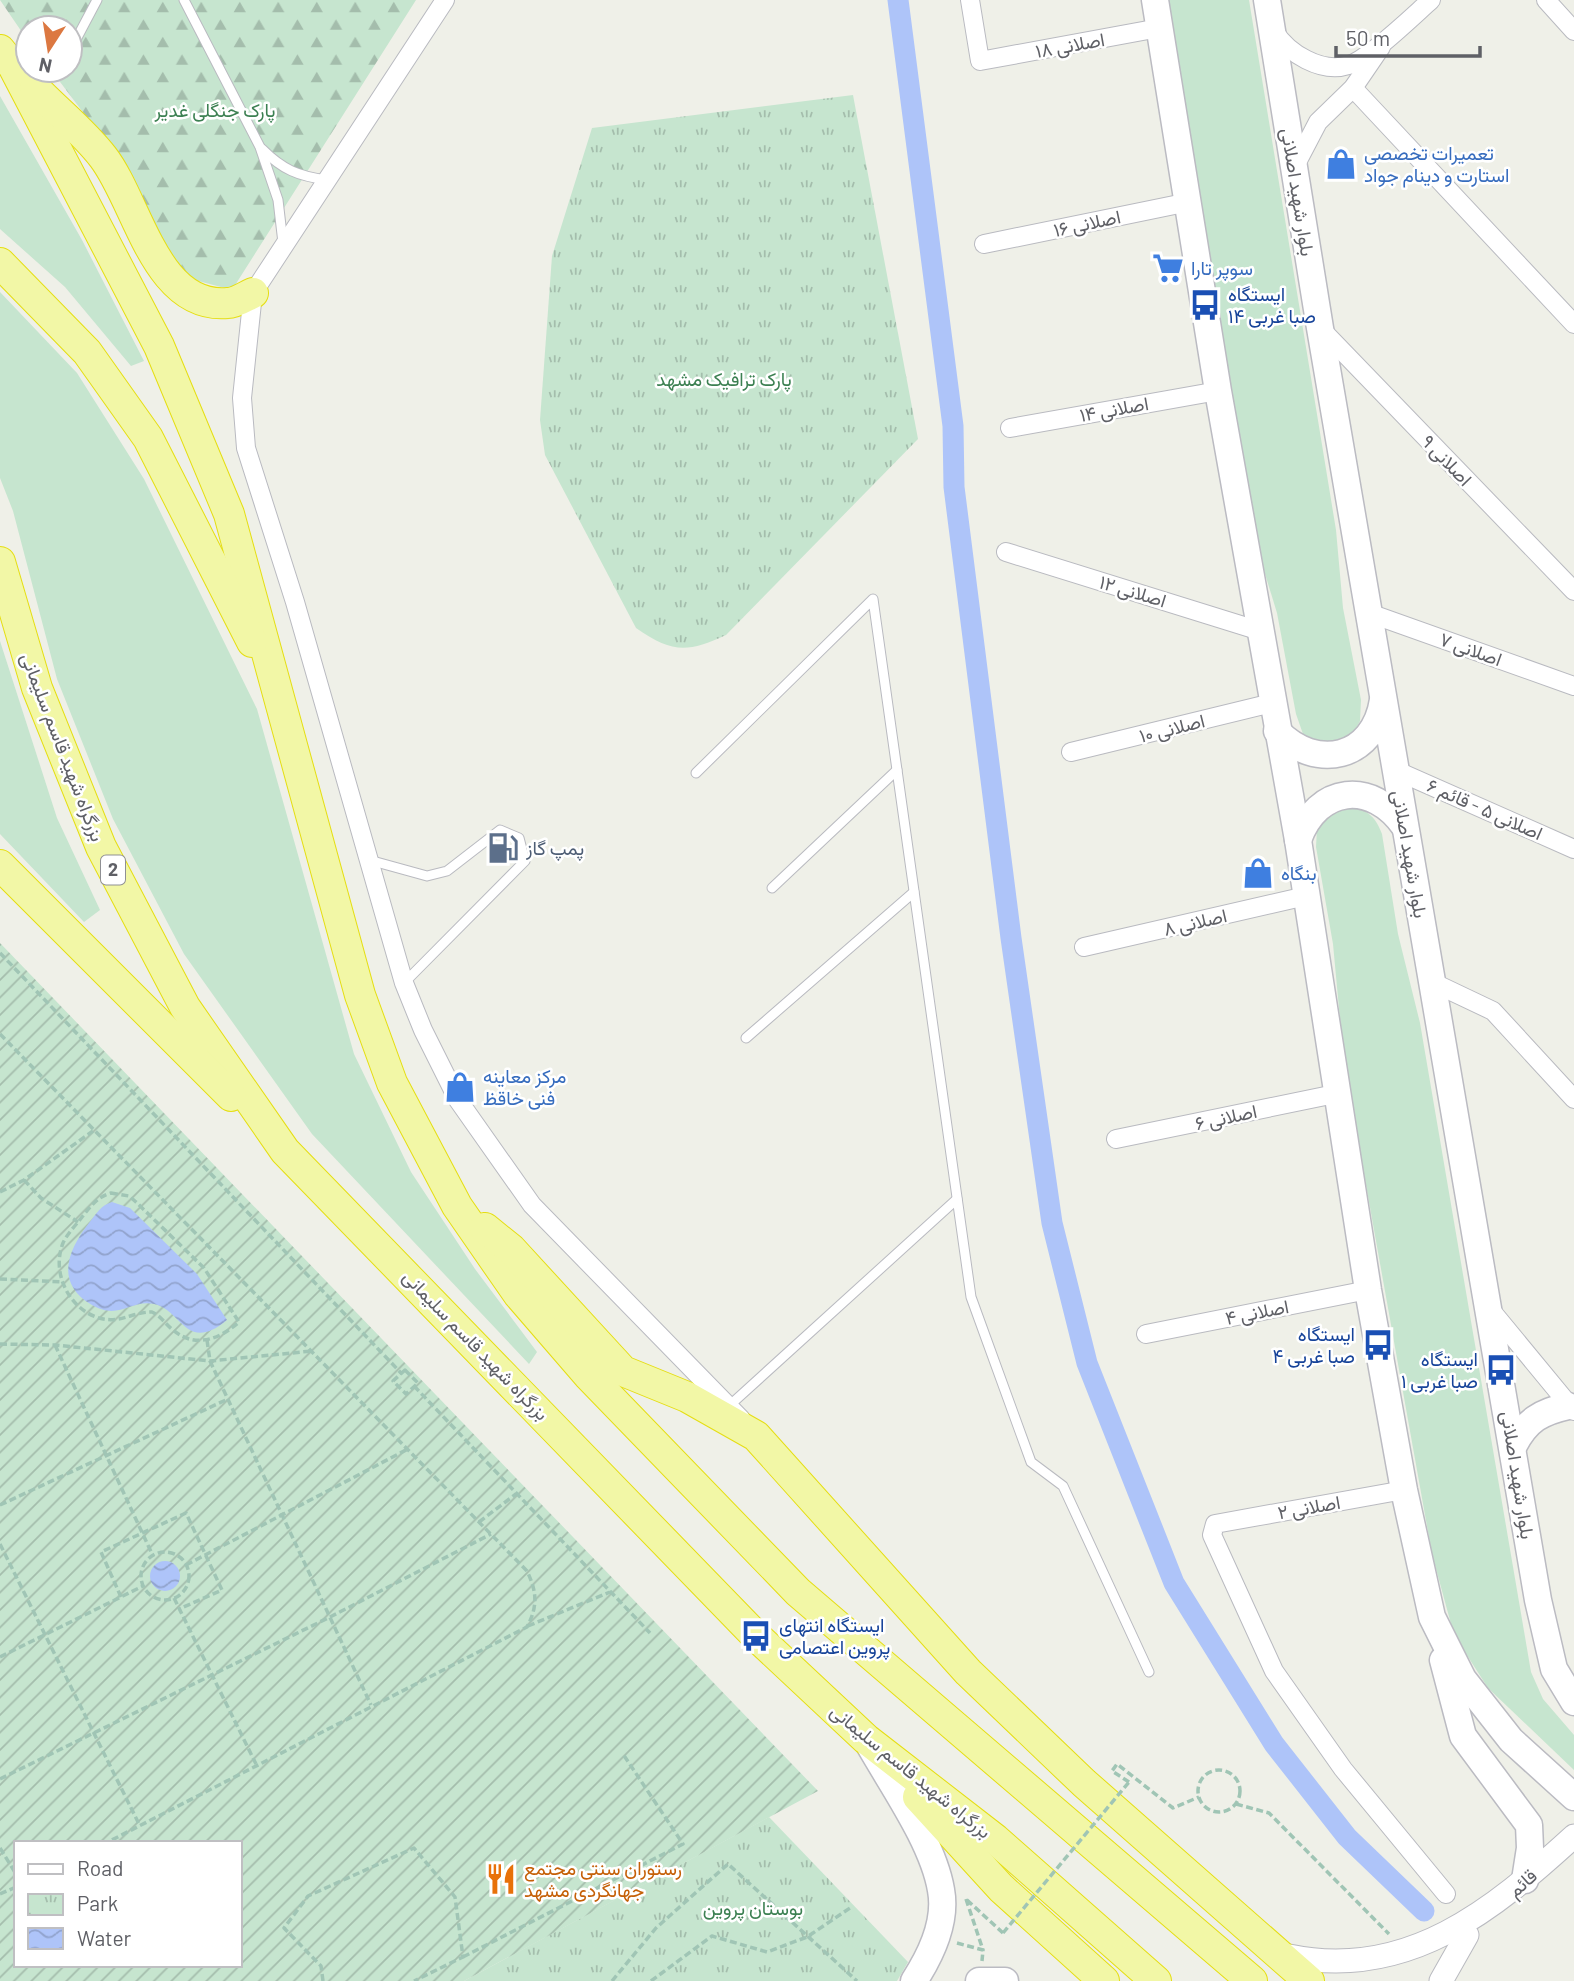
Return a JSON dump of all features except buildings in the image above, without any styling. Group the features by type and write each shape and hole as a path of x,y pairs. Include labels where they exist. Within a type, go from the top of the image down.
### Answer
{"highway":[{"path":"6,58 104,158 169,279 188,295 209,301 229,304 253,293"},
{"path":"6,58 159,346 229,514 360,995 392,1083 457,1206 518,1294 588,1375 798,1592 1252,1981"},
{"path":"0,263 87,352 148,438 283,705"},
{"name":"بزرگراه شهید قاسم سلیمانی","path":"0,562 37,688 101,847 185,1007 285,1151 756,1636 866,1739 995,1839 1156,1981"},
{"path":"0,865 285,1151"},
{"path":"457,1206 511,1249 623,1371 687,1397 756,1436 968,1672 1084,1783 1309,1981"},
{"path":"866,1739 1001,1888 1104,1981"}],"main road":[{"path":"1155,0 1218,391 1298,840 1335,1094 1404,1490 1432,1617 1463,1736 1529,1825 1530,1848 1525,1880"},
{"name":"بلوار شهید اصلانی","path":"1269,13 1395,770 1546,1642 1554,1668 1574,1702"},
{"path":"1277,731 1289,744 1306,753 1324,756 1342,753 1359,745 1372,732 1380,716 1383,697"},
{"path":"1298,840 1304,823 1315,810 1329,800 1346,795 1364,795 1381,801 1405,827"},
{"path":"1514,1445 1524,1426 1544,1411 1571,1408"},
{"path":"1432,1617 1463,1679 1511,1740 1574,1797"},
{"path":"866,1739 926,1848 942,1891 938,1937 914,1981"},
{"path":"980,1981 1005,1981"}],"street":[{"path":"445,0 253,293 242,398 246,448 295,602 404,983 458,1100 532,1205 756,1436"},
{"name":"اصلانی ۱۸","path":"970,0 980,61 1159,28"},
{"path":"1269,13 1282,44 1302,58 1325,65 1349,65 1387,39 1431,0"},
{"path":"1546,0 1574,32"},
{"path":"1295,166 1318,122 1353,88 1387,39"},
{"path":"1353,88 1574,324"},
{"name":"اصلانی ۱۶","path":"984,244 1189,202"},
{"name":"اصلانی ۹","path":"1320,328 1574,591"},
{"name":"اصلانی ۱۴","path":"1010,428 1218,391"},
{"name":"اصلانی ۱۲","path":"1006,552 1260,631"},
{"name":"اصلانی ۷","path":"1369,613 1574,686"},
{"name":"اصلانی ۱۰","path":"1071,752 1272,703"},
{"name":"اصلانی ۵ - قائم ۶","path":"1395,770 1574,849"},
{"name":"اصلانی ۸","path":"1084,947 1306,896"},
{"path":"1432,982 1493,1012 1574,1098"},
{"name":"اصلانی ۶","path":"1116,1139 1335,1094"},
{"name":"اصلانی ۴","path":"1146,1334 1368,1290"},
{"path":"1490,1309 1571,1408"},
{"name":"اصلانی ۲","path":"1404,1490 1214,1524 1213,1541 1274,1671 1343,1769 1446,1895"},
{"name":"قائم","path":"1470,1930 1574,1836"},
{"path":"1267,1945 1310,1966 1332,1971 1388,1972 1418,1962 1470,1930"},
{"path":"1441,1981 1470,1930"}],"lane":[{"path":"84,25 97,0"},
{"path":"184,0 260,146 278,200 284,246"},
{"path":"260,146 280,167 299,176 327,180"},
{"path":"696,773 873,599 971,1297 1031,1462 1063,1486 1149,1672"},
{"path":"772,888 897,770"},
{"path":"369,860 427,876 447,871 500,830 519,838 525,861 404,983"},
{"path":"746,1038 914,892"},
{"path":"729,1406 957,1199"}],"path":[{"path":"0,953 402,1374"},
{"path":"0,1034 527,1571 534,1585 534,1614 527,1627"},
{"path":"0,1192 24,1180 93,1131"},
{"path":"24,1180 41,1198 78,1222"},
{"path":"120,1193 136,1202 204,1268 239,1322 226,1333 206,1340 177,1334 152,1312 124,1320 100,1318 79,1307 63,1282 61,1253 64,1241 103,1196 120,1193"},
{"path":"0,1279 63,1282"},
{"path":"206,1340 210,1361 371,1705"},
{"path":"0,1343 55,1345 210,1361 312,1351"},
{"path":"55,1345 104,1457 153,1556"},
{"path":"405,1370 418,1383 406,1394 393,1381 402,1374 405,1370"},
{"path":"414,1386 650,1633"},
{"path":"0,1505 228,1399"},
{"path":"186,1565 408,1449"},
{"path":"479,1522 516,1494"},
{"path":"121,1597 101,1552 186,1513 222,1590 179,1609"},
{"path":"0,1779 330,1617 491,1534"},
{"path":"0,1544 140,1826"},
{"path":"164,1551 183,1558 186,1565 191,1576 184,1594 165,1602 147,1595 139,1577 146,1559 164,1551"},
{"path":"0,1657 143,1586"},
{"path":"110,1841 527,1627 610,1592"},
{"path":"174,1598 256,1764"},
{"path":"414,1981 683,1844 623,1754"},
{"path":"980,1981 982,1950 966,1899 1003,1933 1129,1782 1112,1771 1117,1764 1173,1808 1199,1797"},
{"path":"1236,1804 1239,1784 1224,1771 1210,1773 1204,1777 1198,1790 1199,1797 1208,1810 1223,1812 1236,1804 1269,1813 1390,1934"},
{"path":"0,1848 14,1871"},
{"path":"323,1981 321,1966 284,1928 308,1896 414,1848 455,1897 463,1957"},
{"path":"612,1981 656,1928 728,1864 857,1981"},
{"path":"651,1981 712,1936 767,1951 807,1937 850,1908"},
{"path":"938,1937 982,1950"}],"green space":[{"name":"پارک جنگلی غدیر","path":"0,0 416,0 232,290 180,276 110,148 62,84 84,84 84,14 14,14 14,20"},
{"path":"1166,0 1249,0 1336,530 1343,608 1361,700 1360,721 1352,736 1336,744 1319,743 1303,734 1296,714 1277,613 1255,541"},
{"name":"پارک ترافیک مشهد","path":"853,95 918,439 726,635 701,645 680,648 670,646 636,628 545,455 540,420 552,256 592,128"},
{"path":"0,96 82,240 144,361 131,366 65,287 0,229"},
{"path":"0,292 77,373 144,479 257,709 354,1054 411,1172 475,1269 537,1352 529,1364 312,1134 184,954 113,819 57,679 13,511 0,478"},
{"path":"0,641 57,818 100,910 84,922 0,834"},
{"path":"1354,807 1372,816 1382,834 1398,934 1420,1023 1531,1672 1543,1699 1574,1735 1574,1770 1488,1688 1454,1635 1432,1554 1344,1062 1333,944 1316,847 1317,829 1327,816 1341,808"},
{"path":"0,943 818,1791 464,1981 0,1981"},
{"name":"بوستان پروین","path":"769,1817 908,1962 897,1981 464,1981"}],"water":[{"path":"112,1202 130,1208 197,1274 227,1320 202,1333 186,1327 154,1304 138,1304 110,1311 92,1305 80,1296 69,1277 71,1255 75,1244 96,1213"},
{"path":"165,1561 176,1565 180,1576 176,1587 165,1591 154,1587 150,1576 154,1565"}],"waterway":[{"path":"898,0 953,426 954,487 1011,938 1052,1223 1087,1363 1174,1583 1274,1744 1347,1837 1424,1911"}],"place":[{"name":"تعمیرات تخصصی استارت و دینام جواد","path":"1341,164"},
{"name":"سوپر تارا","path":"1168,268"},
{"name":"ایستگاه صبا غربی ۱۴","path":"1205,305"},
{"name":"پمپ گاز","path":"503,848"},
{"name":"بنگاه","path":"1258,873"},
{"name":"مرکز معاینه فنی خاقظ","path":"460,1087"},
{"name":"ایستگاه صبا غربی ۴","path":"1378,1345"},
{"name":"ایستگاه صبا غربی ۱","path":"1501,1370"},
{"name":"ایستگاه انتهای پروین اعتصامی","path":"756,1636"},
{"name":"رستوران سنتی مجتمع جهانگردی مشهد","path":"501,1879"}]}
